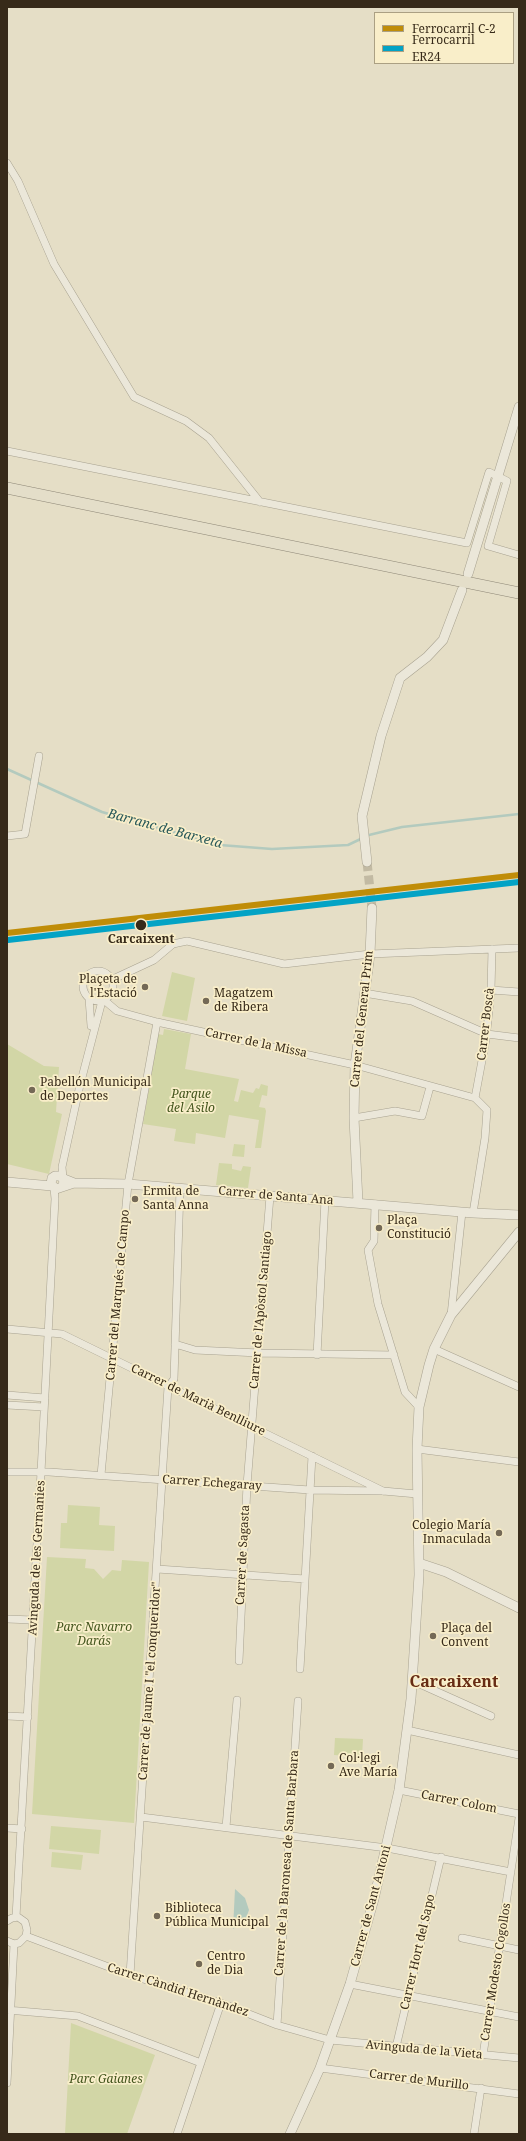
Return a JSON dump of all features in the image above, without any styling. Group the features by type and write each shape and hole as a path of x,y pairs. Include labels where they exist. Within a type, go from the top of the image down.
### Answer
{"main road":[{"path":"7,488 519,593"}],"street":[{"path":"7,163 18,181 54,264 134,397 186,421 209,438 260,502"},
{"path":"468,574 519,407"},
{"path":"7,451 467,543 489,472 507,481 488,546 519,554"},
{"path":"368,862 362,816 381,736 400,678 427,657 444,640 462,590"},
{"path":"7,836 25,834 29,804 40,756"},
{"name":"Carrer del General Prim","path":"358,1202 354,1118 355,1065 370,954 372,908"},
{"path":"111,980 154,960 173,944 188,941 284,964 370,954 519,948"},
{"name":"Carrer Boscà","path":"475,1098 487,1034 491,990 492,949"},
{"path":"89,998 103,1000 108,998 113,989 111,980 100,972 91,973 87,976 83,985 83,990 89,998 92,1024 90,1040"},
{"path":"491,990 519,992"},
{"path":"364,993 412,1001 487,1034 519,1038"},
{"path":"90,1040 103,1000"},
{"name":"Carrer de la Missa","path":"103,1000 117,1011 157,1022 355,1065 430,1087 475,1098"},
{"name":"Carrer del Marqués de Campo","path":"101,1475 128,1184 157,1022"},
{"name":"Avinguda de les Germanies","path":"16,1917 55,1199 90,1040"},
{"path":"354,1118 395,1111 422,1116 430,1087"},
{"path":"473,1213 485,1138 487,1110 475,1098"},
{"name":"Carrer de Santa Ana","path":"7,1182 128,1184 514,1216"},
{"name":"Carrer de Jaume I \"el conqueridor\"","path":"130,1975 168,1388 174,1379 180,1188"},
{"name":"Carrer de l'Apòstol Santiago","path":"251,1425 259,1353 270,1196"},
{"path":"317,1355 325,1200"},
{"path":"375,1204 374,1241 368,1250 378,1304 405,1392 419,1407"},
{"path":"451,1315 462,1212"},
{"path":"514,1216 519,1220"},
{"name":"Carrer de Sant Antoni","path":"290,2134 320,2068 350,1984 387,1848 399,1790 413,1681 419,1563 417,1449 419,1407 434,1349 451,1315 519,1232"},
{"name":"Carrer de Marià Benlliure","path":"7,1329 62,1334 112,1357 168,1388 251,1425 383,1491"},
{"path":"175,1344 195,1350 317,1355 394,1355"},
{"path":"434,1349 519,1387"},
{"path":"7,1396 45,1398"},
{"path":"7,1405 44,1407"},
{"name":"Carrer de Sagasta","path":"239,1662 242,1575 251,1425"},
{"path":"417,1449 519,1462"},
{"path":"300,1669 312,1456"},
{"name":"Carrer Echegaray","path":"7,1472 101,1475 310,1490 383,1491 417,1494"},
{"path":"419,1563 446,1572 519,1608"},
{"path":"157,1569 304,1579"},
{"path":"7,1619 33,1620"},
{"path":"413,1681 491,1716"},
{"path":"226,1827 237,1700"},
{"name":"Carrer de la Baronesa de Santa Barbara","path":"277,2025 288,1836 298,1701"},
{"path":"7,1716 28,1718"},
{"path":"407,1730 519,1755"},
{"name":"Carrer Colom","path":"399,1790 519,1814"},
{"path":"141,1817 387,1848 511,1872"},
{"name":"Carrer Modesto Cogollos","path":"482,2055 519,1818"},
{"path":"7,1828 22,1828"},
{"name":"Carrer Hort del Sapo","path":"396,2047 441,1858"},
{"path":"7,1921 16,1917 25,1922 27,1930 26,1936 23,1940 11,1943 7,2083"},
{"name":"Carrer Càndid Hernàndez","path":"26,1936 130,1975 221,2003 277,2025 330,2040"},
{"path":"462,1938 519,1950"},
{"path":"350,1984 519,2017"},
{"path":"177,2134 221,2003"},
{"path":"9,2011 78,2016 201,2063"},
{"name":"Avinguda de la Vieta","path":"330,2040 519,2058"},
{"name":"Carrer de Murillo","path":"320,2068 519,2094"},
{"path":"474,2134 481,2088"}],"green space":[{"path":"172,972 195,978 187,1021 162,1016"},
{"name":"Parque del Asilo","path":"164,1029 191,1034 185,1069 239,1079 234,1101 238,1102 241,1090 253,1093 256,1088 259,1089 261,1084 268,1086 267,1096 262,1095 259,1107 265,1108 266,1111 261,1148 255,1148 259,1120 229,1115 225,1138 196,1133 195,1144 174,1141 176,1129 143,1124 158,1034 163,1035"},
{"name":"Pabellón Municipal de Deportes","path":"7,1044 44,1066 59,1067 56,1112 62,1114 49,1174 7,1164"},
{"path":"234,1144 245,1145 244,1157 232,1156"},
{"path":"219,1163 232,1164 232,1169 241,1171 243,1166 251,1167 248,1188 216,1185"},
{"path":"68,1505 100,1507 99,1525 115,1526 114,1551 60,1548 61,1523 67,1523"},
{"name":"Parc Navarro Darás","path":"47,1557 86,1559 85,1568 94,1569 103,1579 112,1570 121,1571 122,1560 149,1562 134,1823 32,1814"},
{"path":"335,1738 363,1739 362,1757 334,1755"},
{"path":"51,1826 101,1830 99,1854 49,1849"},
{"path":"52,1852 83,1855 81,1870 51,1867"},
{"name":"Parc Gaianes","path":"71,2023 155,2055 127,2134 65,2134"}],"shaded area":[{"path":"235,1889 245,1898 249,1910 245,1921 233,1929"}],"waterway":[{"name":"Barranc de Barxeta","path":"7,769 102,812 220,845 272,849 348,845 369,835 402,827 519,814"}],"tunnel":[{"path":"367,862 372,908"}],"rail line":[{"name":"C-2","path":"7,933 519,875"},
{"name":"ER24","path":"8,940 519,882"}],"place":[{"name":"Carcaixent","path":"141,925"},
{"name":"Plaçeta de l'Estació","path":"145,987"},
{"name":"Magatzem de Ribera","path":"206,1001"},
{"name":"Pabellón Municipal de Deportes","path":"32,1090"},
{"name":"Ermita de Santa Anna","path":"135,1199"},
{"name":"Plaça Constitució","path":"379,1228"},
{"name":"Colegio María Inmaculada","path":"499,1533"},
{"name":"Plaça del Convent","path":"433,1636"},
{"name":"Col·legi Ave María","path":"331,1766"},
{"name":"Biblioteca Pública Municipal","path":"157,1916"},
{"name":"Centro de Dia","path":"199,1964"}],"district":[{"name":"Carcaixent","path":"454,1682"}]}
